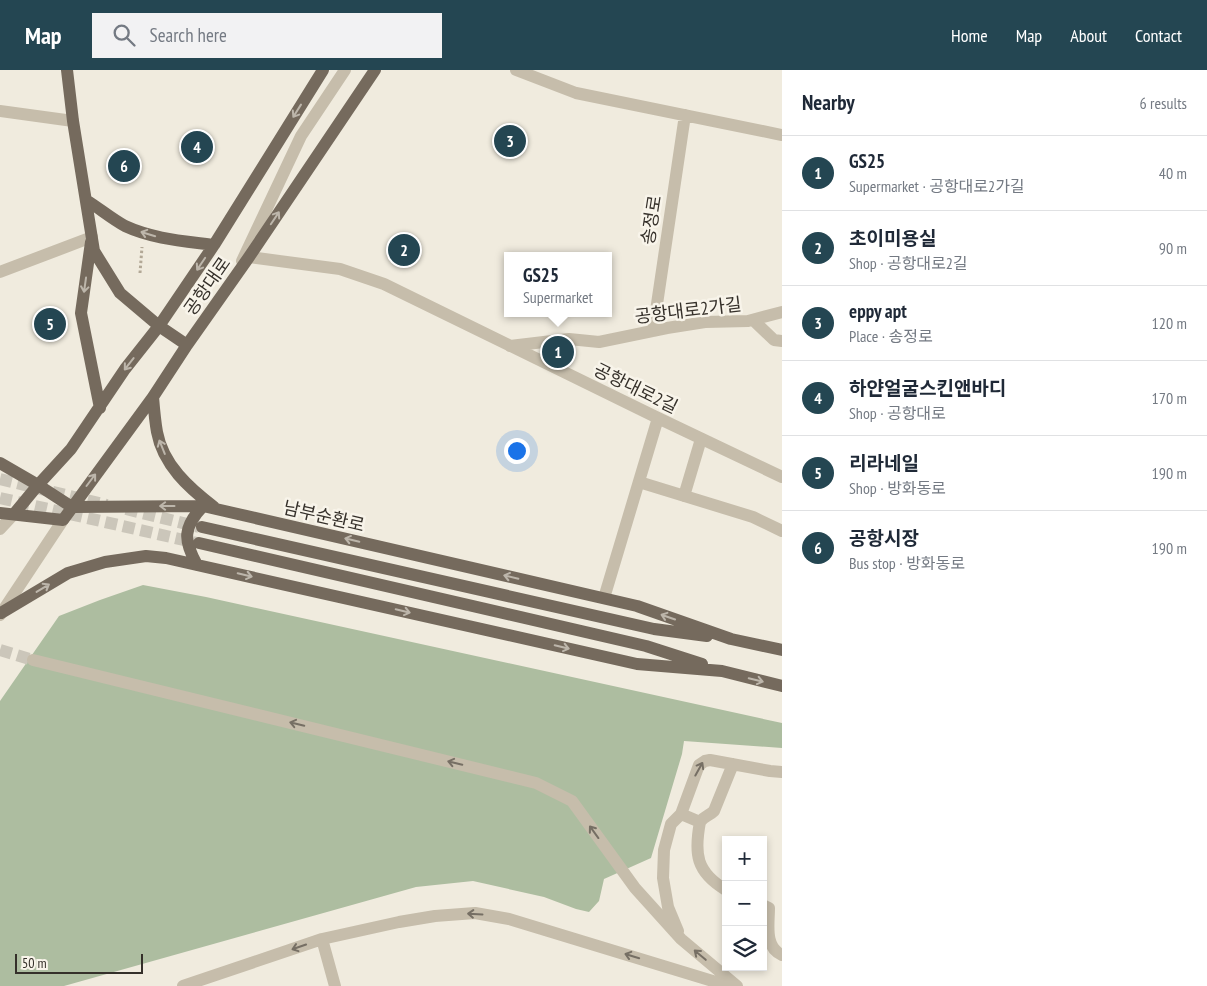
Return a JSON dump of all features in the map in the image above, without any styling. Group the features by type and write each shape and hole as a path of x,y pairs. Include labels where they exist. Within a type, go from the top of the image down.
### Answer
{"main road":[{"path":"67,70 73,121 94,251 120,293 159,326 187,344"},
{"name":"공항대로","path":"14,514 38,484 71,449 125,369 159,326 214,245 323,70"},
{"name":"공항대로","path":"63,520 153,397 187,344 249,257 375,70"},
{"path":"86,200 124,225 146,234 214,245"},
{"path":"92,237 81,313 100,408"},
{"path":"153,397 157,434 164,452 176,474 210,508 194,516 187,530 187,544 197,565"},
{"path":"0,463 38,484 72,507"},
{"name":"남부순환로","path":"72,507 210,508 637,606 731,639"},
{"path":"0,513 63,520"},
{"name":"남부순환로","path":"202,527 654,629 731,639 782,650"},
{"path":"199,543 646,646 722,671 782,686"},
{"path":"1,614 68,573 105,562 146,556 166,558 637,664 722,671"}],"street":[{"path":"233,279 301,136 345,70"},
{"path":"516,70 576,93 782,134"},
{"path":"0,111 73,121"},
{"name":"송정로","path":"652,331 685,115"},
{"path":"0,272 92,237"},
{"name":"공항대로2길","path":"249,257 340,269 384,284 782,478"},
{"name":"공항대로2가길","path":"510,346 569,339 599,342 705,322 748,321 782,312"},
{"path":"753,320 774,340 782,341"},
{"path":"604,598 658,418"},
{"path":"684,496 700,439"},
{"path":"639,482 753,518 782,531"},
{"path":"0,529 14,514"},
{"path":"1,614 63,520"},
{"path":"33,660 536,782 572,801 635,888 682,939 737,986"},
{"path":"682,939 668,907 664,878 664,850 671,824 681,814 697,770 702,762 710,760 782,772"},
{"path":"722,887 710,878 702,867 698,858 697,838 700,822 705,816 714,811 733,764"},
{"path":"681,814 700,822"},
{"path":"767,907 769,908 769,939 776,953 782,956"},
{"path":"183,986 322,939 399,922 435,916 474,913 509,918 729,986"},
{"path":"322,939 335,986"}],"path":[{"path":"140,274 142,247"}],"green space":[{"path":"143,585 206,597 782,723 782,748 684,741 682,754 651,858 604,879 599,901 589,912 544,897 473,881 416,887 64,986 0,986 0,701 59,616"}],"tunnel":[{"path":"0,479 107,505"},
{"path":"0,498 197,543"},
{"path":"126,509 199,527"},
{"path":"0,650 33,660"}],"place":[{"name":"eppy apt","path":"510,141"},
{"name":"하얀얼굴스킨앤바디","path":"197,147"},
{"name":"공항시장","path":"124,166"},
{"name":"초이미용실","path":"404,250"},
{"name":"리라네일","path":"50,324"},
{"name":"GS25","path":"558,352"}]}
